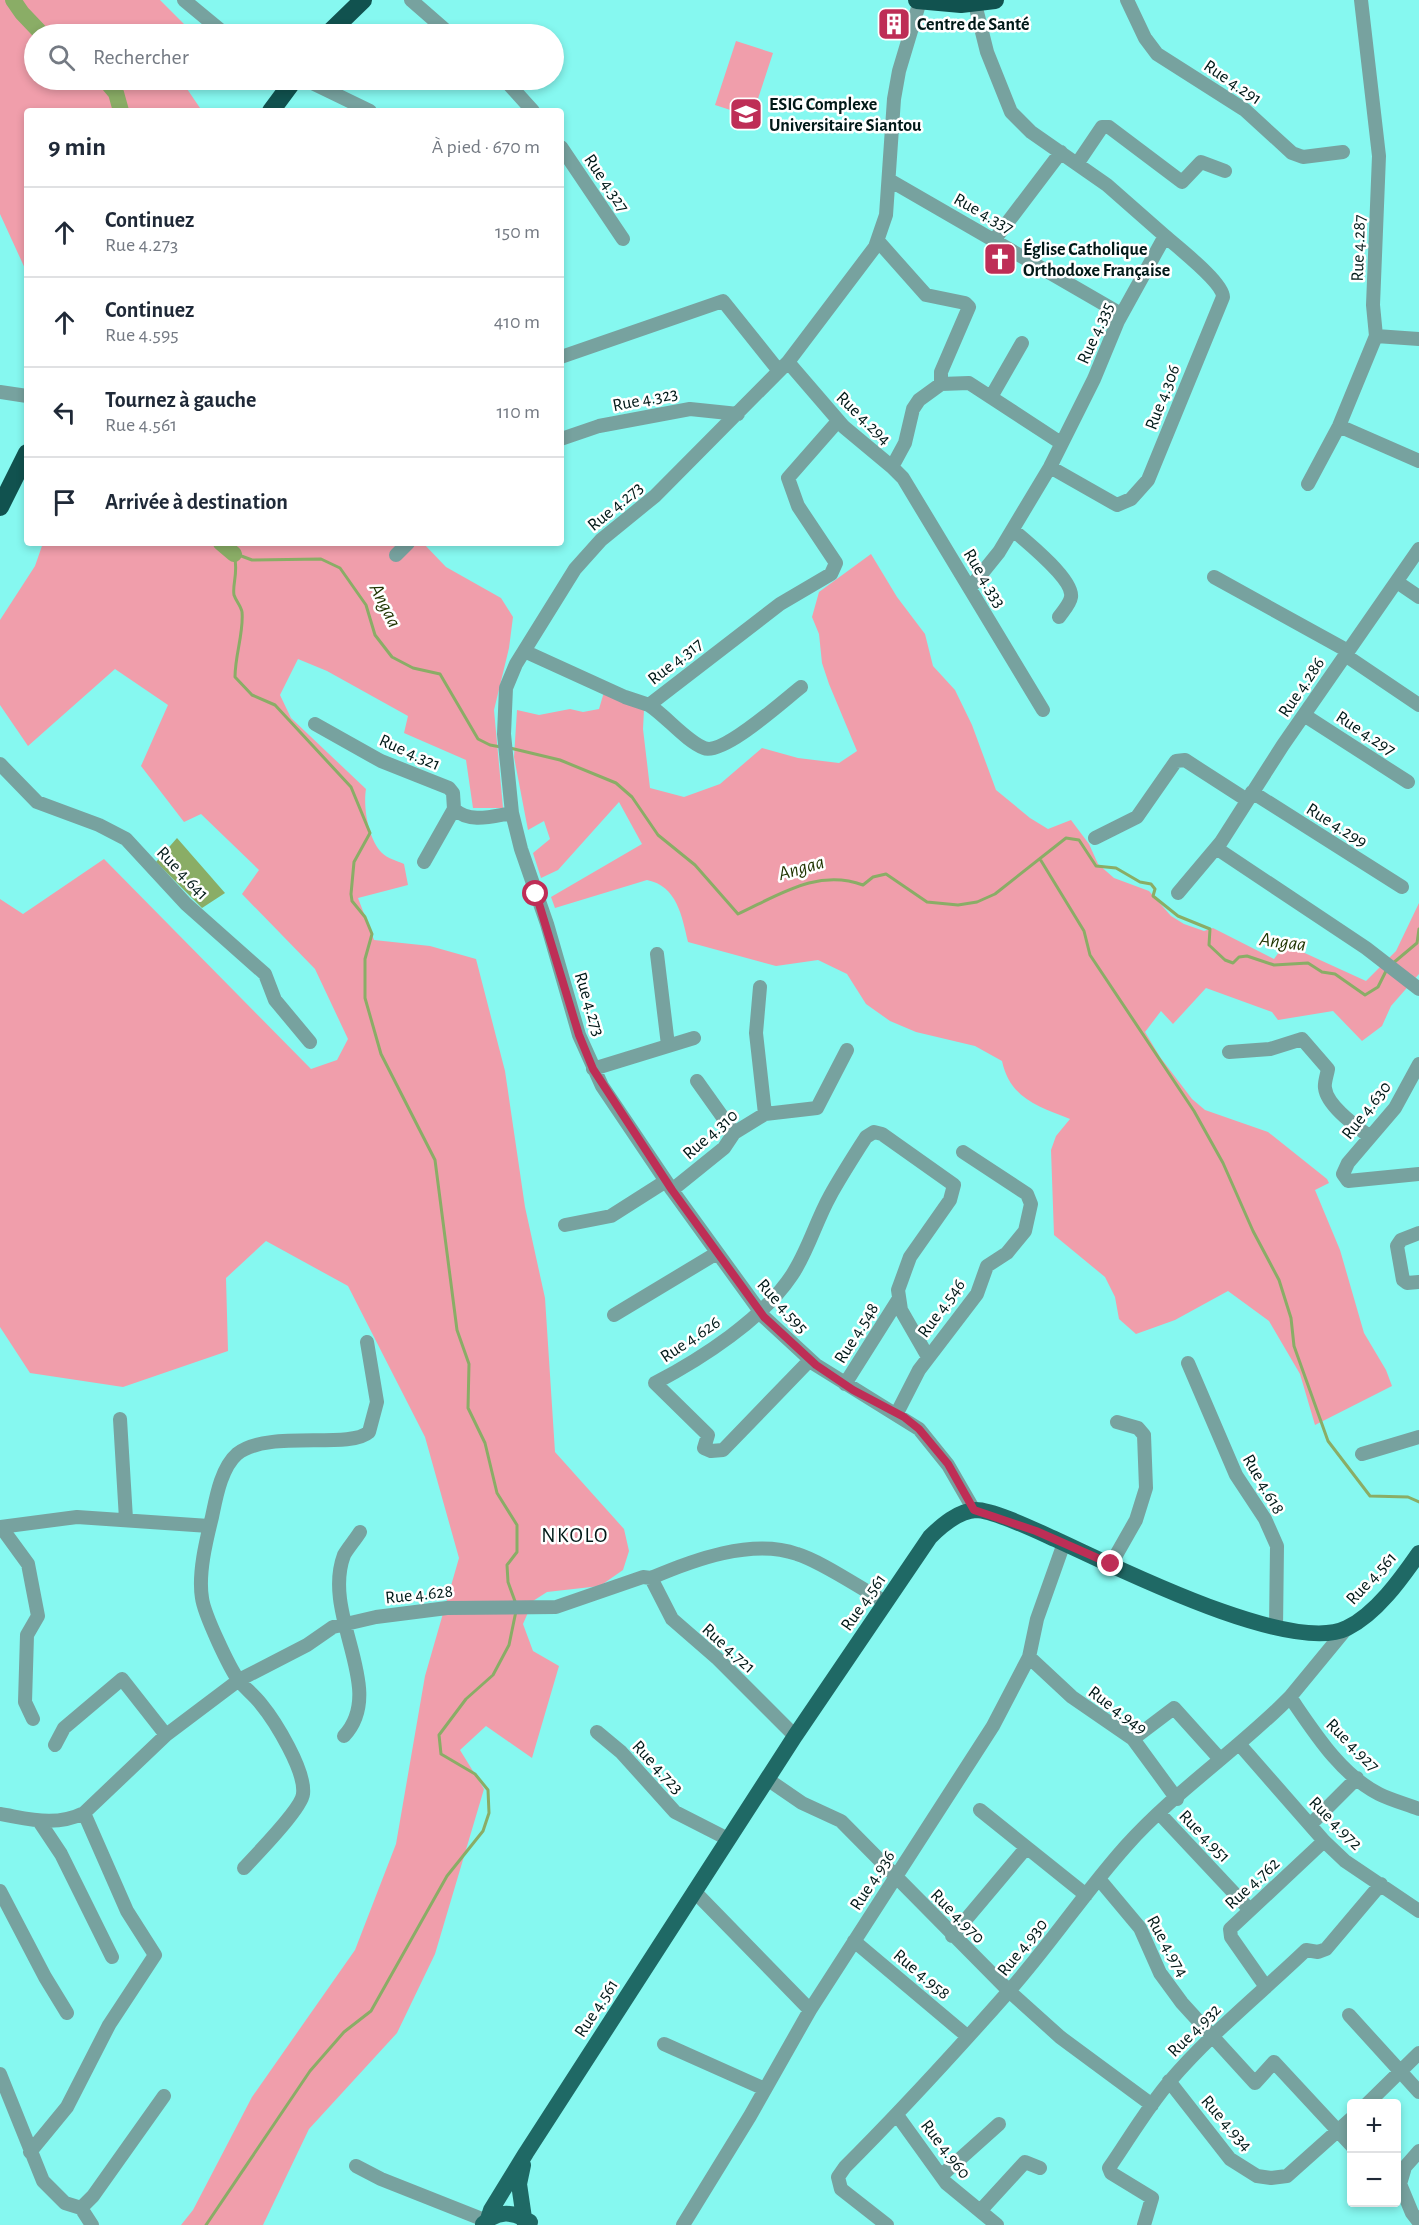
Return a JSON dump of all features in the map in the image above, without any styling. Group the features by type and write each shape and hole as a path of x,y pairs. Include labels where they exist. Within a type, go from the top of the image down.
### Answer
{"highway":[{"path":"338,24 363,0"},
{"path":"919,1 975,4 995,0"},
{"path":"273,108 283,90"},
{"path":"0,507 24,459"}],"main road":[{"name":"Rue 4.561","path":"485,2224 526,2153 795,1736 930,1537 955,1517 974,1510 988,1513 1064,1543 1189,1598 1276,1628 1323,1632 1346,1629 1391,1590 1419,1553"},
{"name":"Rue 4.561","path":"485,2224 495,2215 524,2220 519,2184 526,2153"}],"street":[{"path":"184,0 213,24"},
{"path":"411,0 439,24"},
{"name":"Rue 4.291","path":"1127,0 1145,38 1157,54 1245,110 1292,153 1303,157 1343,152"},
{"name":"Rue 4.287","path":"1308,484 1339,426 1376,336 1373,305 1379,156 1361,0"},
{"name":"Rue 4.273","path":"602,1086 579,1035 512,813 503,711 506,688 524,651 567,580 584,559 601,540 655,496 783,367 815,329 878,241 886,215 891,180 890,125 894,99 919,1"},
{"path":"975,4 987,52 1011,112 1030,132 1107,185 1165,236"},
{"path":"327,90 364,108"},
{"path":"514,90 530,108"},
{"path":"1077,164 1102,127 1109,128 1182,182 1201,162 1225,171"},
{"name":"Rue 4.327","path":"564,151 623,239"},
{"path":"995,239 1061,152"},
{"name":"Rue 4.337","path":"891,180 1121,314"},
{"name":"Rue 4.335","path":"970,588 1012,530 1050,467 1094,379 1121,314 1165,236"},
{"name":"Rue 4.306","path":"1050,467 1117,505 1131,499 1148,480 1191,370 1221,303 1223,293 1165,236"},
{"path":"878,241 921,291 931,298 965,303 969,307 941,372 941,384 969,382 1061,443"},
{"name":"Rue 4.294","path":"564,356 723,301 783,367 859,442 892,467 905,443 913,409 919,400 941,384"},
{"path":"1376,336 1419,339"},
{"path":"992,397 1022,343"},
{"path":"0,392 24,396"},
{"name":"Rue 4.323","path":"564,439 599,426 690,409 738,414"},
{"name":"Rue 4.317","path":"524,651 614,693 649,705 780,604 822,580 835,569 836,563 798,506 788,478 838,421"},
{"path":"1339,426 1419,461"},
{"name":"Rue 4.333","path":"892,467 903,478 1043,710"},
{"path":"1012,530 1036,550 1071,590 1072,599 1059,617"},
{"path":"396,555 405,546"},
{"name":"Rue 4.286","path":"1178,893 1216,848 1346,653 1419,549"},
{"path":"1214,578 1346,653 1419,705"},
{"path":"1397,582 1419,597"},
{"path":"649,705 696,744 709,750 733,740 801,687"},
{"name":"Rue 4.297","path":"1304,715 1407,782"},
{"name":"Rue 4.321","path":"315,724 381,761 449,788 453,793 454,809"},
{"name":"Rue 4.299","path":"1095,838 1137,817 1176,761 1185,760 1402,887"},
{"name":"Rue 4.641","path":"0,764 37,802 99,825 126,839 186,904 265,974 275,1000 310,1042"},
{"path":"424,862 454,809 473,818 512,813"},
{"path":"1216,848 1366,948 1419,989"},
{"path":"657,954 668,1045"},
{"path":"760,987 756,1033 765,1114"},
{"path":"593,1069 694,1038"},
{"path":"1229,1052 1270,1049 1302,1039 1328,1069 1325,1089 1334,1104 1348,1120 1370,1137"},
{"name":"Rue 4.310","path":"565,1225 611,1216 669,1186 724,1148 734,1133 765,1114 817,1108 848,1050"},
{"name":"Rue 4.630","path":"1419,1064 1395,1108 1343,1170 1344,1178 1348,1181 1419,1174"},
{"path":"698,1081 734,1133"},
{"name":"Rue 4.595","path":"602,1086 669,1186 760,1311 810,1360 845,1384 911,1422 932,1442 974,1510"},
{"name":"Rue 4.548","path":"845,1384 898,1300 898,1290 910,1257 945,1208 954,1185 882,1134 874,1132"},
{"name":"Rue 4.626","path":"810,1360 723,1450 711,1451 704,1448 708,1435 655,1383 682,1369 760,1311 791,1277 830,1196 866,1137 874,1132"},
{"name":"Rue 4.546","path":"897,1413 910,1384 928,1357 977,1294 987,1266 1007,1252 1025,1232 1030,1198 963,1152"},
{"path":"1419,1233 1401,1240 1397,1246 1403,1280 1407,1283 1419,1282"},
{"path":"614,1315 717,1253"},
{"path":"898,1300 901,1310 928,1357"},
{"path":"244,1868 301,1801 303,1786 285,1741 261,1704 239,1680 204,1609 201,1597 209,1526 227,1470 237,1454 248,1448 308,1439 354,1439 369,1432 377,1402 367,1342"},
{"name":"Rue 4.618","path":"1188,1364 1236,1475 1261,1514 1277,1546 1276,1628"},
{"path":"120,1419 126,1519"},
{"path":"1111,1564 1136,1520 1146,1488 1144,1435 1138,1428 1117,1422"},
{"path":"1362,1454 1419,1437"},
{"path":"33,1719 26,1702 27,1635 38,1616 27,1564 1,1527 77,1517 209,1526"},
{"path":"344,1736 354,1725 360,1700 355,1659 343,1624 338,1589 345,1555 360,1533"},
{"name":"Rue 4.936","path":"683,2225 810,2010 993,1726 1029,1658 1037,1619 1064,1543"},
{"name":"Rue 4.628","path":"0,1814 39,1821 69,1820 84,1813 166,1735 239,1680 307,1645 333,1627 343,1624 447,1608 556,1607 644,1577 651,1578 707,1556 755,1549 797,1554 886,1602"},
{"name":"Rue 4.721","path":"651,1578 672,1619 718,1659 795,1736"},
{"path":"1290,1697 1346,1629"},
{"name":"Rue 4.949","path":"1029,1658 1072,1697 1133,1739 1177,1799"},
{"path":"55,1745 64,1728 122,1679 166,1735"},
{"name":"Rue 4.930","path":"887,2225 841,2188 838,2177 1010,1991 1099,1879 1159,1813 1220,1759 1240,1745 1290,1697"},
{"name":"Rue 4.927","path":"1290,1697 1321,1743 1358,1778 1379,1794 1419,1809"},
{"path":"1133,1739 1174,1708 1220,1759"},
{"name":"Rue 4.723","path":"597,1732 621,1752 675,1812 728,1839"},
{"name":"Rue 4.972","path":"1240,1745 1324,1841 1345,1861 1419,1911"},
{"path":"1310,1825 1358,1778"},
{"name":"Rue 4.970","path":"767,1779 802,1803 841,1821 952,1935 1060,2037 1152,2105"},
{"path":"980,1810 1086,1895"},
{"path":"30,2152 67,2107 109,2025 155,1955 121,1901 84,1813"},
{"name":"Rue 4.951","path":"1159,1813 1250,1909"},
{"path":"39,1821 61,1854 112,1957"},
{"name":"Rue 4.762","path":"1266,1987 1230,1932 1250,1909 1324,1841"},
{"path":"952,1935 1026,1848"},
{"name":"Rue 4.974","path":"1099,1879 1142,1932 1167,1984 1211,2037 1255,2083 1274,2062 1347,2140"},
{"name":"Rue 4.932","path":"1144,2225 1152,2198 1111,2173 1109,2168 1152,2105 1169,2081 1211,2037 1306,1950 1318,1952 1326,1949 1381,1884"},
{"path":"0,1891 45,1977 67,2013"},
{"path":"694,1891 810,2010"},
{"name":"Rue 4.958","path":"854,1941 967,2036"},
{"path":"1349,2015 1419,2092"},
{"path":"664,2044 765,2089"},
{"path":"1371,2099 1419,2053"},
{"path":"0,2074 43,2181 65,2203 81,2208 92,2225"},
{"name":"Rue 4.934","path":"1169,2081 1230,2159 1257,2176 1271,2178 1287,2176 1347,2123"},
{"path":"81,2208 93,2196 164,2096"},
{"name":"Rue 4.960","path":"897,2115 946,2183 997,2225"},
{"path":"942,2175 999,2124"},
{"path":"1418,2223 1400,2184 1405,2167 1419,2151"},
{"path":"981,2210 1025,2162 1040,2168"},
{"path":"356,2166 485,2224"}],"shaded area":[{"path":"0,0 160,0 184,24 24,24 24,90 188,90 200,108 24,108 24,266 0,214"},
{"path":"736,41 773,53 752,117 715,105"},
{"path":"42,546 426,546 446,567 501,598 513,617 509,648 494,710 503,808 473,808 466,760 404,733 408,716 327,671 298,659 280,695 291,718 366,789 366,813 373,840 384,855 404,864 408,885 358,898 374,940 430,946 476,959 505,1071 525,1207 545,1298 555,1452 624,1529 629,1551 623,1570 600,1586 547,1592 533,1601 523,1624 533,1651 559,1666 532,1758 486,1726 460,1750 484,1789 435,1954 397,2033 309,2129 263,2225 181,2225 193,2210 252,2097 355,1950 396,1844 425,1676 459,1558 425,1437 348,1286 266,1241 226,1278 228,1351 123,1387 30,1373 0,1327 0,899 23,914 104,859 311,1069 337,1060 348,1039 315,969 242,894 259,870 201,814 184,822 141,766 168,705 115,669 28,746 0,705 0,620 35,566"},
{"path":"871,554 897,597 925,634 933,666 955,690 972,725 996,790 1030,818 1048,829 1071,820 1089,844 1098,864 1114,878 1149,891 1171,916 1184,924 1204,931 1213,928 1274,959 1285,944 1366,981 1396,951 1419,903 1419,974 1391,1006 1382,1026 1362,1041 1333,1011 1278,1020 1272,1012 1206,988 1173,1024 1161,1011 1145,1032 1160,1057 1192,1099 1205,1110 1268,1132 1327,1179 1329,1183 1315,1190 1340,1250 1364,1333 1386,1370 1392,1386 1315,1425 1300,1374 1269,1321 1228,1291 1175,1320 1136,1334 1119,1319 1115,1297 1105,1277 1054,1235 1051,1150 1056,1136 1070,1119 1036,1105 1018,1092 1011,1084 1002,1061 975,1046 916,1032 890,1021 866,1004 847,974 818,960 776,966 688,942 677,904 672,895 657,883 647,880 555,908 551,897 642,844 619,802 558,870 541,878 533,853 550,839 544,821 528,830 514,757 517,710 539,715 570,709 583,712 599,709 604,692 644,710 643,729 650,788 684,797 720,784 762,748 798,758 839,763 857,751 829,684 822,663 819,634 812,617 819,592"},
{"path":"177,838 225,893 202,908 156,862"}],"waterway":[{"name":"Angaa","path":"13,0 32,24"},
{"name":"Angaa","path":"113,90 120,108"},
{"name":"Angaa","path":"225,546 234,554"},
{"path":"234,554 236,566 234,595 241,610 242,620 235,677 252,695 275,705 351,787 370,833 354,862 351,894 352,901 365,917 372,934 365,959 365,998 381,1054 435,1160 457,1330 469,1364 468,1408 485,1443 497,1493 517,1525 517,1552 507,1565 508,1582 516,1604"},
{"name":"Angaa","path":"236,554 252,560 321,559 340,568 366,605 375,635 392,657 413,668 440,674 478,739 501,747"},
{"name":"Angaa","path":"510,748 560,760 616,783 632,797 658,835 695,865 738,914 799,886 830,880 863,885 873,877 886,874 927,902 958,905 977,902 995,894 1066,838 1079,840 1096,866 1116,868 1140,882 1151,884 1155,889 1153,896 1178,916 1210,929 1209,945 1225,960 1233,963 1239,957 1247,956 1274,965 1308,963 1322,972 1335,974 1365,995 1378,987 1387,969"},
{"path":"1040,859 1084,931 1090,955 1194,1111 1223,1163 1253,1231 1279,1280 1291,1318 1294,1346 1328,1441 1370,1496 1408,1497 1419,1502"},
{"name":"Angaa","path":"1392,964 1417,943 1419,929"},
{"path":"206,2225 310,2071 344,2032 371,2011 447,1876 483,1831 489,1813 488,1790 475,1774 441,1754 439,1735 466,1699 493,1675 509,1645 516,1611"}],"place":[{"name":"Centre de Santé","path":"894,24"},
{"name":"ESIG Complexe Universitaire Siantou","path":"746,114"},
{"name":"Église Catholique Orthodoxe Française","path":"1000,259"}],"district":[{"name":"NKOLO","path":"575,1535"}],"route":[{"path":"536,894 579,1035 602,1086 672,1190 764,1317 816,1365 853,1390 904,1417 919,1429 948,1464 974,1510 981,1510 1036,1531 1111,1564"}]}
